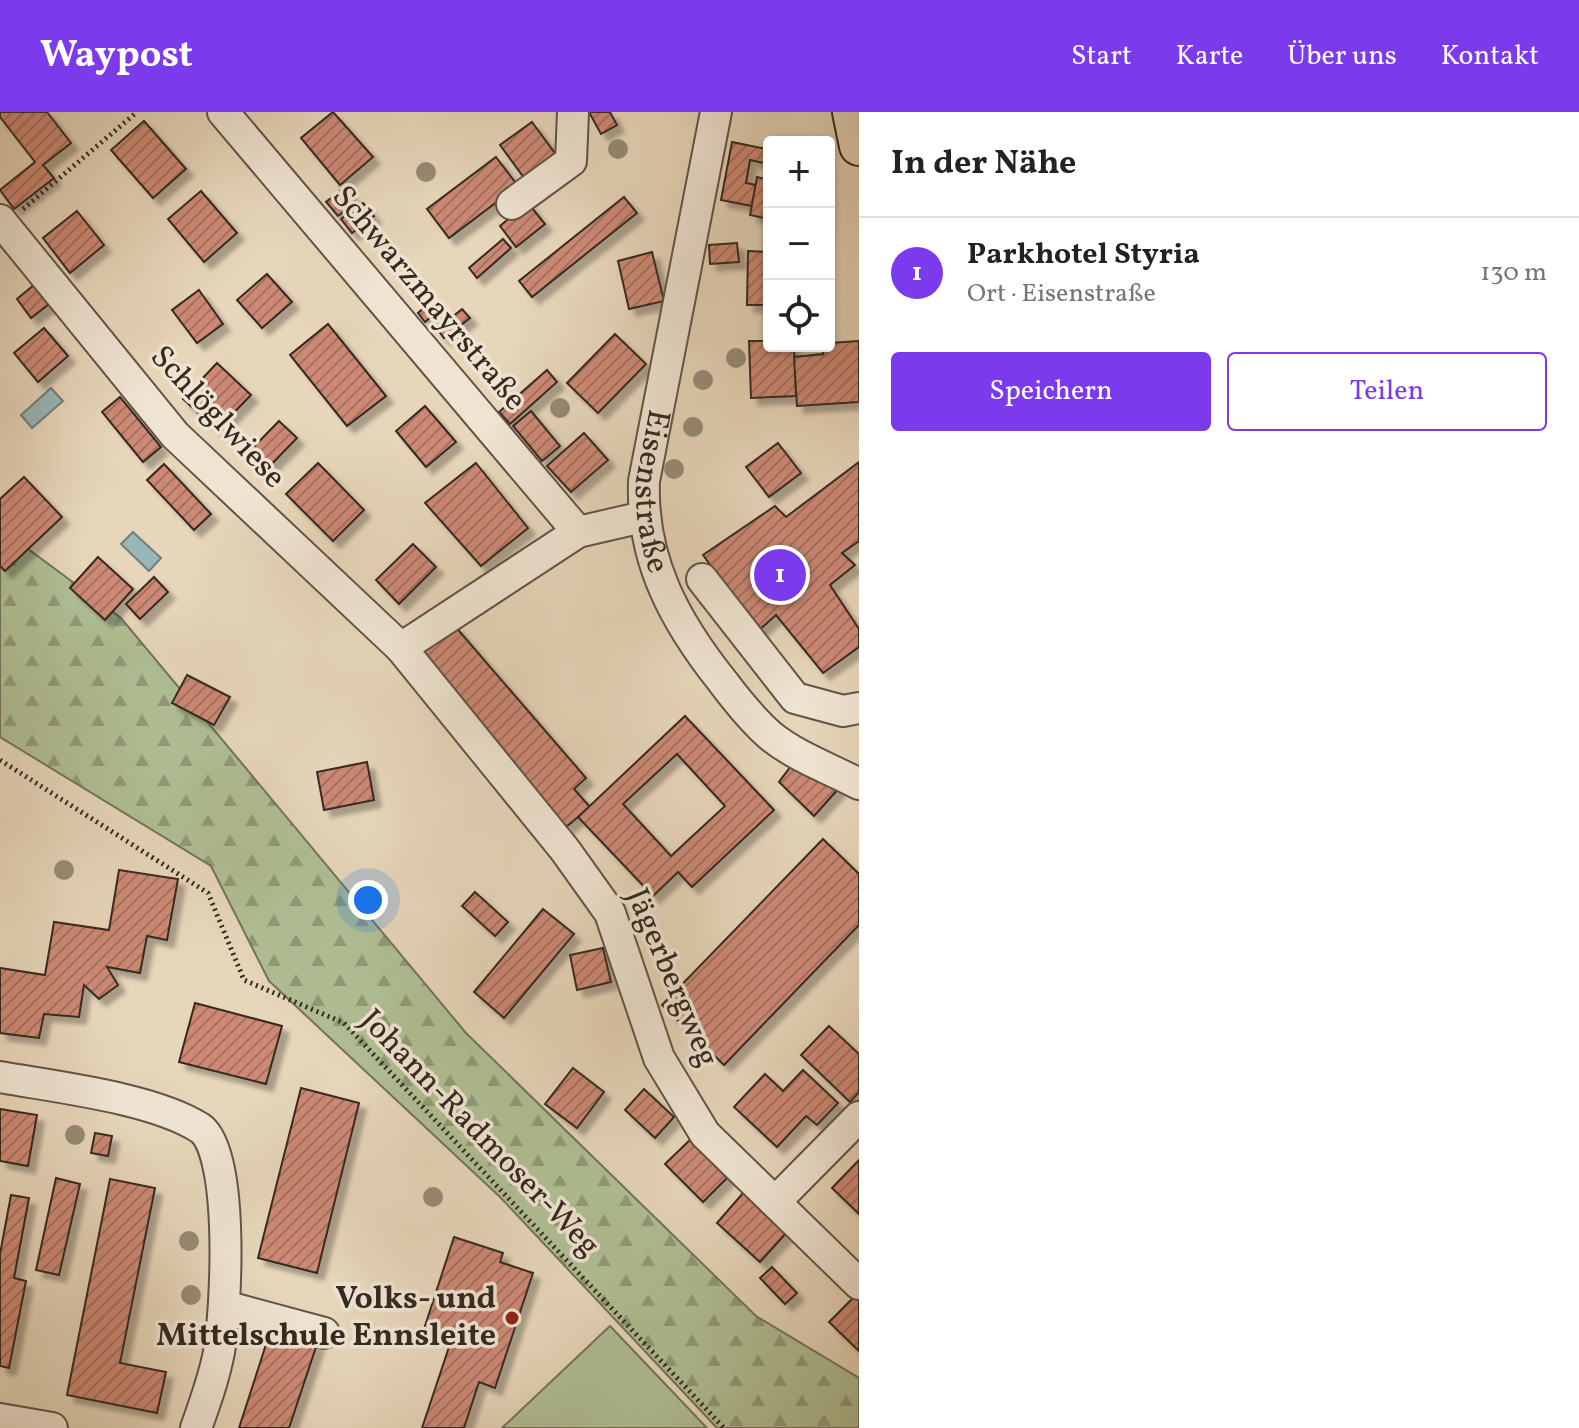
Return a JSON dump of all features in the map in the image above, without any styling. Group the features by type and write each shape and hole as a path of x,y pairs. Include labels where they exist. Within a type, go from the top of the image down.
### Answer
{"main road":[{"path":"852,112 859,146"}],"street":[{"name":"Schwarzmayrstraße","path":"223,112 578,532"},
{"path":"512,204 571,161 573,112"},
{"name":"Eisenstraße","path":"716,112 644,481 643,517 660,583 677,617 700,653 747,712 775,739 859,784"},
{"name":"Schlöglwiese","path":"2,223 175,435 401,648"},
{"path":"401,648 578,532 643,517"},
{"path":"702,579 795,698 843,711 859,708"},
{"name":"Jägerbergweg","path":"401,648 593,887 617,930 646,1027 678,1092 705,1134 857,1278"},
{"path":"0,1077 150,1108 202,1129 214,1144 220,1162 224,1306 219,1352 196,1428"},
{"path":"775,1202 859,1117"},
{"path":"224,1306 324,1333"},
{"path":"0,1419 52,1428"}],"path":[{"path":"2,223 137,112"},
{"name":"Johann-Radmoser-Weg","path":"0,760 208,893 244,980 344,1023 724,1428"}],"green space":[{"path":"0,528 121,618 466,1033 756,1316 859,1378 859,1428 717,1428 500,1197 269,981 211,866 0,737"},
{"path":"610,1326 707,1428 502,1428"}],"water":[{"path":"51,388 63,401 32,428 21,415"},
{"path":"133,532 161,558 149,571 121,544"}],"building":[{"path":"0,112 47,112 71,143 43,165 54,178 14,209 0,190 35,162 0,117"},
{"path":"333,112 373,157 340,185 301,138"},
{"path":"589,112 610,112 617,125 601,134"},
{"path":"144,121 186,169 153,198 111,150"},
{"path":"532,122 557,156 525,179 500,145"},
{"path":"732,142 763,148 763,163 750,160 746,183 756,185 752,206 721,200"},
{"path":"496,157 518,186 449,238 427,209"},
{"path":"757,177 763,178 763,218 750,215"},
{"path":"345,187 356,202 338,216 326,202"},
{"path":"201,191 237,233 204,262 168,219"},
{"path":"624,197 637,213 532,297 519,281"},
{"path":"363,203 374,216 352,233 341,219"},
{"path":"528,203 545,224 516,247 500,226"},
{"path":"77,211 104,245 70,273 43,238"},
{"path":"503,239 511,248 477,278 469,268"},
{"path":"737,243 739,262 710,264 709,245"},
{"path":"748,251 763,252 763,305 747,305"},
{"path":"652,252 664,301 629,309 618,261"},
{"path":"267,274 292,302 262,328 237,300"},
{"path":"34,285 49,304 31,318 17,299"},
{"path":"199,290 223,324 197,343 172,310"},
{"path":"432,301 439,310 425,322 418,313"},
{"path":"462,309 470,318 444,338 437,329"},
{"path":"328,324 386,396 347,426 290,355"},
{"path":"44,328 68,356 38,382 14,353"},
{"path":"615,334 646,364 598,413 567,383"},
{"path":"749,341 763,341 763,352 794,352 796,396 751,398"},
{"path":"859,341 859,402 797,406 794,357 835,352 835,343"},
{"path":"217,363 251,395 217,430 183,399"},
{"path":"547,370 557,382 510,424 499,412"},
{"path":"120,397 161,447 143,462 102,412"},
{"path":"425,406 456,442 426,467 396,431"},
{"path":"531,411 560,446 542,461 513,426"},
{"path":"279,421 297,438 262,474 244,457"},
{"path":"584,433 608,460 571,492 547,466"},
{"path":"778,443 801,473 769,497 746,467"},
{"path":"859,462 859,541 842,553 855,565 830,585 859,629 859,647 823,673 776,615 758,631 703,555 775,506 786,517"},
{"path":"318,463 364,510 333,541 286,494"},
{"path":"476,463 528,528 481,566 425,503"},
{"path":"164,464 211,514 194,530 147,480"},
{"path":"24,477 62,517 5,571 0,566 0,499"},
{"path":"413,544 436,567 399,604 376,580"},
{"path":"98,557 133,589 105,620 70,588"},
{"path":"154,577 168,592 140,619 126,604"},
{"path":"454,625 586,778 574,789 590,807 566,827 418,656"},
{"path":"187,675 230,697 214,725 172,703"},
{"path":"685,716 774,810 692,887 678,872 653,896 578,817","holes":["677,754 725,806 671,856 623,804"]},
{"path":"367,762 374,800 324,810 317,772"},
{"path":"791,766 840,787 814,816 779,782"},
{"path":"823,839 859,874 859,925 724,1065 662,1005"},
{"path":"119,870 178,879 167,940 147,936 140,973 107,967 118,985 99,999 84,985 79,1017 44,1014 39,1038 0,1033 0,968 45,975 54,922 109,930"},
{"path":"475,892 508,922 495,936 462,906"},
{"path":"543,909 574,934 504,1018 474,992"},
{"path":"603,948 611,982 577,990 570,955"},
{"path":"195,1003 282,1026 266,1084 179,1062"},
{"path":"829,1026 859,1054 859,1092 850,1102 801,1055"},
{"path":"573,1068 604,1092 577,1128 545,1104"},
{"path":"803,1070 838,1103 817,1125 806,1116 777,1147 734,1107 765,1074 783,1091"},
{"path":"301,1088 359,1103 317,1273 258,1258"},
{"path":"644,1089 674,1117 655,1138 625,1110"},
{"path":"0,1109 37,1115 28,1166 0,1161"},
{"path":"95,1133 112,1136 108,1156 91,1153"},
{"path":"693,1137 730,1175 703,1202 665,1164"},
{"path":"859,1160 859,1214 832,1188"},
{"path":"56,1178 80,1184 59,1275 36,1270"},
{"path":"110,1179 155,1188 120,1363 166,1372 157,1413 67,1395"},
{"path":"744,1192 787,1232 760,1262 717,1223"},
{"path":"11,1195 29,1198 14,1278 26,1281 9,1368 0,1366 0,1254"},
{"path":"454,1237 503,1253 500,1262 533,1273 495,1388 479,1382 464,1428 422,1428 451,1341 423,1332"},
{"path":"772,1267 797,1293 785,1304 760,1278"},
{"path":"855,1296 859,1300 859,1351 829,1322"},
{"path":"271,1329 317,1344 289,1428 239,1428"}],"place":[{"name":"Parkhotel Styria","path":"780,575"},
{"name":"Volks- und Mittelschule Ennsleite","path":"512,1318"}]}
